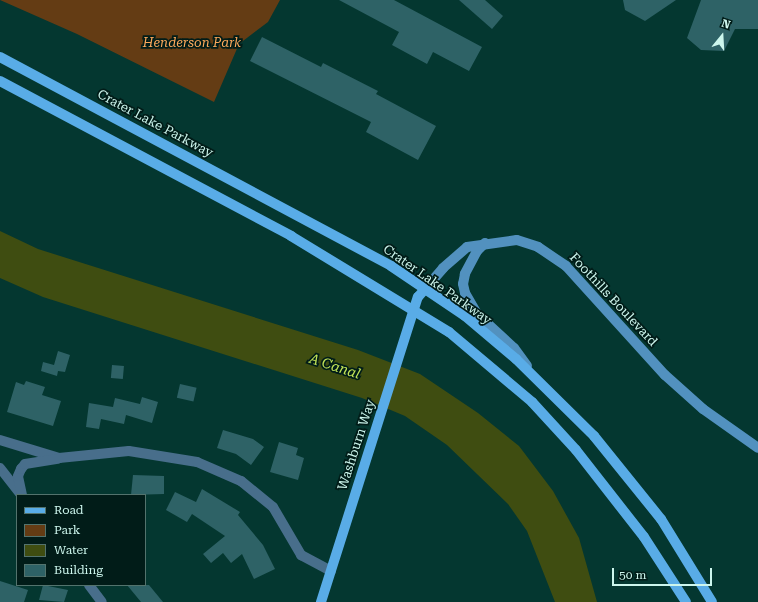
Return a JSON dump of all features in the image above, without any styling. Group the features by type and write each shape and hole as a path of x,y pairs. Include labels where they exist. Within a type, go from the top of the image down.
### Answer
{"main road":[{"name":"Crater Lake Parkway","path":"0,57 391,266 421,293 465,316 531,373 594,436 661,519 712,602"},
{"path":"0,81 291,236 450,332 532,402 576,450 644,537 686,602"},
{"name":"Foothills Boulevard","path":"421,293 467,247 485,243 517,240 538,247 566,266 665,375 703,409 758,448"},
{"path":"485,243 477,251 465,274 463,284 465,293 477,314 514,348 531,373"},
{"name":"Washburn Way","path":"321,602 378,421 421,293"}],"street":[{"path":"0,440 59,458"},
{"path":"21,494 18,476 21,468 26,464 59,458 129,451 197,462 241,481 268,503 273,508 300,555 330,571"},
{"path":"0,468 20,494"},
{"path":"90,586 102,602"}],"green space":[{"name":"Henderson Park","path":"0,0 280,0 268,22 239,44 214,102 77,34"}],"water":[{"name":"A Canal","path":"0,231 38,249 358,350 420,374 478,413 519,446 553,491 579,538 597,602 555,602 527,531 508,504 447,445 405,416 362,398 43,297 0,278"}],"building":[{"path":"339,0 394,0 482,47 469,71 433,52 427,64 392,45 399,32"},
{"path":"459,0 485,0 503,16 492,29"},
{"path":"623,0 676,0 645,21 625,10"},
{"path":"701,0 758,0 758,29 735,29 724,51 701,50 687,38"},
{"path":"262,37 321,67 323,63 378,91 376,94 436,126 418,160 366,132 371,122 250,61"},
{"path":"58,351 70,355 65,372 58,371 57,376 41,371 43,362 54,365"},
{"path":"112,365 124,366 123,379 111,378"},
{"path":"26,381 45,387 42,395 61,401 53,426 7,412 16,382 24,385"},
{"path":"180,384 197,388 193,401 177,398"},
{"path":"142,397 158,402 152,423 126,415 124,424 101,419 99,429 86,427 89,403 113,407 115,398 140,404"},
{"path":"223,430 253,439 264,447 251,465 236,454 217,448"},
{"path":"279,442 298,448 296,455 304,458 298,480 270,472"},
{"path":"133,475 164,476 164,494 131,494"},
{"path":"202,489 240,512 238,515 263,545 275,569 254,579 242,554 231,563 223,553 211,563 203,554 225,536 192,514 187,522 166,510 175,492 196,502"},
{"path":"0,581 28,590 24,602 0,602"},
{"path":"149,585 163,602 141,602 128,586"},
{"path":"43,586 68,590 64,602 39,600"}]}
